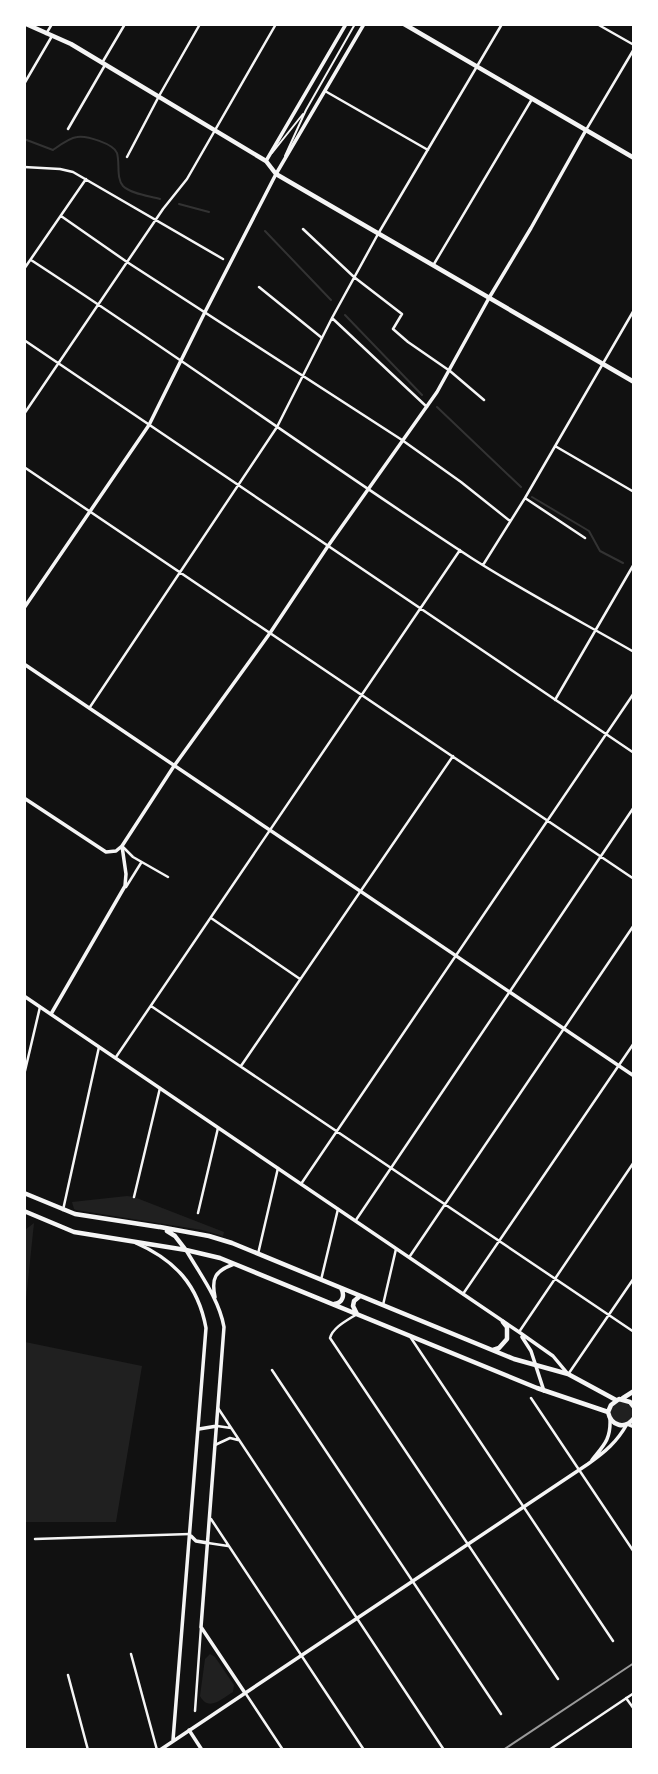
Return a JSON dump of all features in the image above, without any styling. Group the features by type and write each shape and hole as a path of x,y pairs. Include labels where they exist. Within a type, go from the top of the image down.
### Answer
{"main road":[{"path":"26,24 65,41 159,96 266,161 276,174 634,382"},
{"path":"404,24 634,158"},
{"path":"24,1193 82,1216 221,1239 493,1350 568,1374 619,1400 630,1402 634,1407"},
{"path":"24,1211 74,1232 210,1255 544,1391 608,1412"},
{"path":"160,1227 175,1236 186,1250"},
{"path":"333,1304 341,1301 341,1288"},
{"path":"357,1314 354,1301 361,1296"},
{"path":"493,1350 504,1345 507,1339 507,1327 503,1322"},
{"path":"634,1391 611,1405 608,1412 610,1419 619,1425 627,1424 634,1418"}],"street":[{"path":"25,84 52,24"},
{"path":"68,129 124,24"},
{"path":"127,157 200,24"},
{"path":"24,414 163,208 184,184 276,24"},
{"path":"266,161 346,24"},
{"path":"24,608 149,425 276,174 364,24"},
{"path":"89,708 277,427 378,233 502,24"},
{"path":"26,800 106,852 113,852 122,846 174,766 270,633 450,371 489,298 634,47 597,24"},
{"path":"325,91 428,150"},
{"path":"433,265 532,99"},
{"path":"24,167 67,170 223,259"},
{"path":"24,269 86,179"},
{"path":"61,216 127,262 402,440 510,521"},
{"path":"303,229 354,277 402,314 393,329 484,400"},
{"path":"31,260 483,565 634,652"},
{"path":"259,287 322,338"},
{"path":"483,565 634,310"},
{"path":"332,318 427,407"},
{"path":"24,340 634,753"},
{"path":"555,446 634,492"},
{"path":"24,467 634,878"},
{"path":"525,498 585,538"},
{"path":"116,1058 460,550"},
{"path":"555,699 634,564"},
{"path":"24,664 634,1076"},
{"path":"301,1184 634,693"},
{"path":"240,1067 453,756"},
{"path":"355,1221 634,807"},
{"path":"122,846 133,858 168,877"},
{"path":"122,846 127,880 122,893"},
{"path":"51,1014 142,863"},
{"path":"211,918 300,979"},
{"path":"409,1257 634,925"},
{"path":"24,996 519,1332 553,1356 568,1374 634,1278"},
{"path":"151,1006 634,1332"},
{"path":"24,1075 40,1007"},
{"path":"463,1294 634,1043"},
{"path":"63,1210 99,1047"},
{"path":"134,1196 160,1088"},
{"path":"198,1213 218,1128"},
{"path":"519,1332 634,1162"},
{"path":"258,1254 278,1168"},
{"path":"321,1280 338,1209"},
{"path":"134,1242 169,1261 184,1278 200,1305 206,1328 173,1740"},
{"path":"383,1305 396,1249"},
{"path":"186,1250 215,1300"},
{"path":"195,1711 224,1327 213,1287 215,1277 222,1269 234,1264"},
{"path":"357,1314 334,1330 330,1338 558,1679"},
{"path":"519,1332 531,1351 544,1391"},
{"path":"409,1336 613,1641"},
{"path":"421,1353 426,1343"},
{"path":"272,1370 501,1714"},
{"path":"531,1398 634,1552"},
{"path":"218,1408 443,1749"},
{"path":"588,1464 607,1440 610,1419"},
{"path":"131,1654 158,1749 588,1464 610,1447 627,1424 634,1427"},
{"path":"199,1429 217,1426 231,1428"},
{"path":"215,1445 230,1438 239,1441"},
{"path":"210,1517 364,1749"},
{"path":"35,1539 190,1534"},
{"path":"190,1534 196,1541 228,1546"},
{"path":"201,1627 283,1749"},
{"path":"68,1675 88,1749"},
{"path":"549,1749 634,1693"},
{"path":"626,1698 634,1709"},
{"path":"189,1730 202,1749"}],"lane":[{"path":"276,174 306,110 355,24"},
{"path":"266,161 306,110"}],"shaded area":[{"path":"127,1196 224,1232 223,1236 202,1230 76,1210 72,1202"},
{"path":"34,1223 25,1309 25,1230"},
{"path":"25,1342 142,1366 116,1522 25,1522"},
{"path":"622,1401 630,1404 633,1412 630,1420 622,1423 614,1420 611,1412 614,1404"},
{"path":"210,1654 215,1657 234,1685 233,1692 211,1704 200,1696 205,1659"}],"waterway":[{"path":"24,139 53,150 77,137 105,143 117,153 123,186 136,193 160,199"},
{"path":"179,204 209,212"},
{"path":"265,231 331,300"},
{"path":"345,315 422,395"},
{"path":"437,407 521,487"},
{"path":"532,497 589,531 600,551 623,563"}],"railway":[{"path":"503,1750 634,1663"}]}
